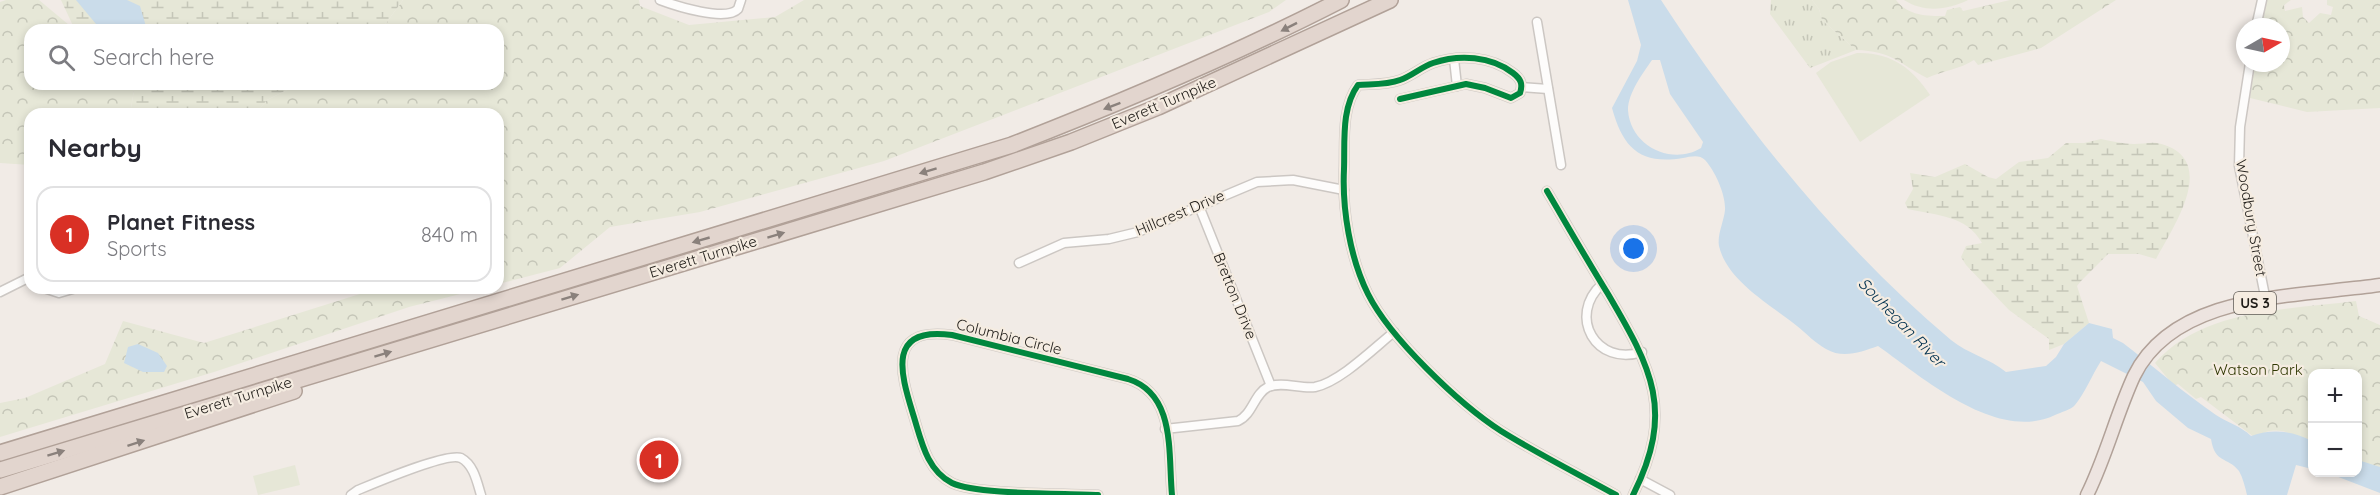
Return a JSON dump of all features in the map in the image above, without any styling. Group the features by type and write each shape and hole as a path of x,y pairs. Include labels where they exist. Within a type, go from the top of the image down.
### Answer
{"highway":[{"name":"Everett Turnpike","path":"0,453 500,298 746,227 1012,145 1142,95 1263,40 1341,0"},
{"name":"Everett Turnpike","path":"0,470 984,172 1071,142 1200,88 1390,0"},
{"path":"0,487 330,379 355,363"}],"main road":[{"name":"US 3","path":"2087,495 2099,471 2135,375 2156,345 2177,328 2202,315 2266,301 2380,285"}],"street":[{"path":"660,0 682,7 729,15 736,11 741,0"},
{"path":"2258,18 2262,0"},
{"path":"1537,22 1561,165"},
{"path":"1522,87 1517,76 1494,61 1479,58 1432,63 1396,82 1358,85 1351,96 1347,112 1344,190 1359,274 1372,302 1394,332 1441,383 1483,418 1514,439 1617,495"},
{"path":"1454,59 1456,86"},
{"name":"Woodbury Street","path":"2249,72 2240,127 2239,166 2266,301"},
{"path":"1400,99 1456,86 1480,86 1509,98 1517,96 1522,87"},
{"path":"1522,87 1548,89"},
{"name":"Hillcrest Drive","path":"1019,263 1064,243 1128,235 1248,185 1266,181 1293,180 1344,190"},
{"path":"1547,191 1642,352 1649,372 1656,413 1652,450 1633,495"},
{"name":"Bretton Drive","path":"1199,206 1271,386"},
{"path":"0,292 24,280"},
{"path":"1602,284 1593,294 1587,310 1592,337 1597,344 1611,353 1628,356 1642,352"},
{"path":"1166,429 1238,421 1249,413 1260,394 1271,386 1305,388 1329,382 1394,332"},
{"name":"Columbia Circle","path":"1098,495 970,489 946,480 928,458 903,382 901,363 908,346 922,335 940,333 1128,379 1146,387 1158,399 1166,429 1172,495"},
{"path":"351,495 358,490 430,461 454,457 462,459 471,468 481,495"},
{"path":"1640,479 1670,495"}],"green space":[{"path":"39,0 68,24 24,24 24,90 134,90 131,108 24,108 24,165 0,163 0,2"},
{"path":"61,0 403,0 385,24 72,24"},
{"path":"403,0 639,0 640,6 689,25 775,17 804,0 1286,0 1269,12 884,161 700,212 610,227 560,268 504,282 504,108 260,108 267,100 287,90 504,90 504,24 385,24"},
{"path":"1771,0 1812,0 1819,9 1822,20 1856,50 1810,68 1770,14"},
{"path":"1812,0 1896,0 1912,12 1945,16 1947,10 1960,7 1963,11 2010,0 2116,0 2041,48 1978,65 1974,60 1927,78 1887,55 1856,50 1822,20 1819,9"},
{"path":"1904,0 1968,0 1936,9 1920,7"},
{"path":"2264,0 2291,0 2284,5 2285,11 2302,7 2303,17 2309,23 2320,13 2331,15 2333,7 2327,5 2327,0 2380,0 2380,108 2307,112 2250,98 2254,72 2290,72 2290,18 2261,18"},
{"path":"1857,53 1880,55 1900,64 1916,77 1930,95 1860,142 1816,73 1831,62"},
{"path":"134,90 287,90 267,100 260,108 131,108"},
{"path":"2101,139 2130,144 2157,143 2176,151 2187,163 2190,177 2187,194 2181,212 2156,259 2139,254 2108,254 2081,281 2077,286 2089,323 2064,344 2049,350 2049,339 2009,310 1966,265 1961,257 1966,246 1982,243 1968,227 1940,215 1908,209 1905,203 1913,189 1910,173 1935,177 1965,164 1996,179 2019,162 2048,158 2066,143 2084,143"},
{"path":"360,294 460,294 409,307 214,372 0,437 0,403 25,398 105,364 123,321 204,343"},
{"name":"Watson Park","path":"2356,301 2359,316 2380,325 2380,473 2362,466 2362,369 2308,369 2308,441 2283,431 2270,431 2254,437 2201,397 2196,399 2178,384 2174,386 2155,363 2175,345 2197,331 2248,315"},
{"path":"295,465 300,485 258,495 253,476"}],"water":[{"path":"76,0 127,0 140,6 145,24 96,24"},
{"name":"Souhegan River","path":"1628,0 1661,0 1758,137 1831,223 1909,303 1964,349 2006,372 2046,366 2056,357 2064,344 2089,323 2112,329 2113,338 2123,343 2204,407 2251,436 2267,432 2282,432 2308,439 2308,468 2296,465 2287,495 2247,495 2239,471 2218,456 2211,439 2188,428 2156,401 2143,382 2101,361 2082,395 2071,408 2033,421 2009,420 1985,414 1961,403 1878,346 1845,354 1832,352 1822,347 1751,291 1740,281 1724,259 1719,246 1719,237 1725,210 1724,197 1716,177 1705,160 1697,156 1668,160 1645,156 1636,151 1622,134 1612,108 1637,61 1641,45","holes":["1652,60 1660,60 1670,94 1703,142 1701,148 1690,153 1678,155 1654,149 1636,134 1631,123 1628,110 1633,90"]},
{"path":"138,344 158,353 167,366 164,372 143,372 124,363 128,347"},
{"path":"2362,461 2380,467 2380,493 2338,477 2362,477"}],"cycle path":[{"path":"1400,99 1466,84 1485,88 1511,98 1520,93 1521,82 1513,73 1495,63 1474,58 1453,58 1433,63 1395,82 1358,85 1346,115 1344,200 1348,233 1356,265 1368,294 1378,311 1409,350 1446,387 1484,419 1544,456 1616,495"},
{"path":"1547,191 1636,345 1653,391 1655,414 1653,439 1646,465 1633,495"},
{"path":"1098,495 981,490 952,483 943,477 930,462 926,453 904,383 903,355 908,345 917,338 931,334 952,335 1128,379 1144,387 1155,398 1162,411 1169,444 1172,495"}],"place":[{"name":"Planet Fitness","path":"659,460"}]}
